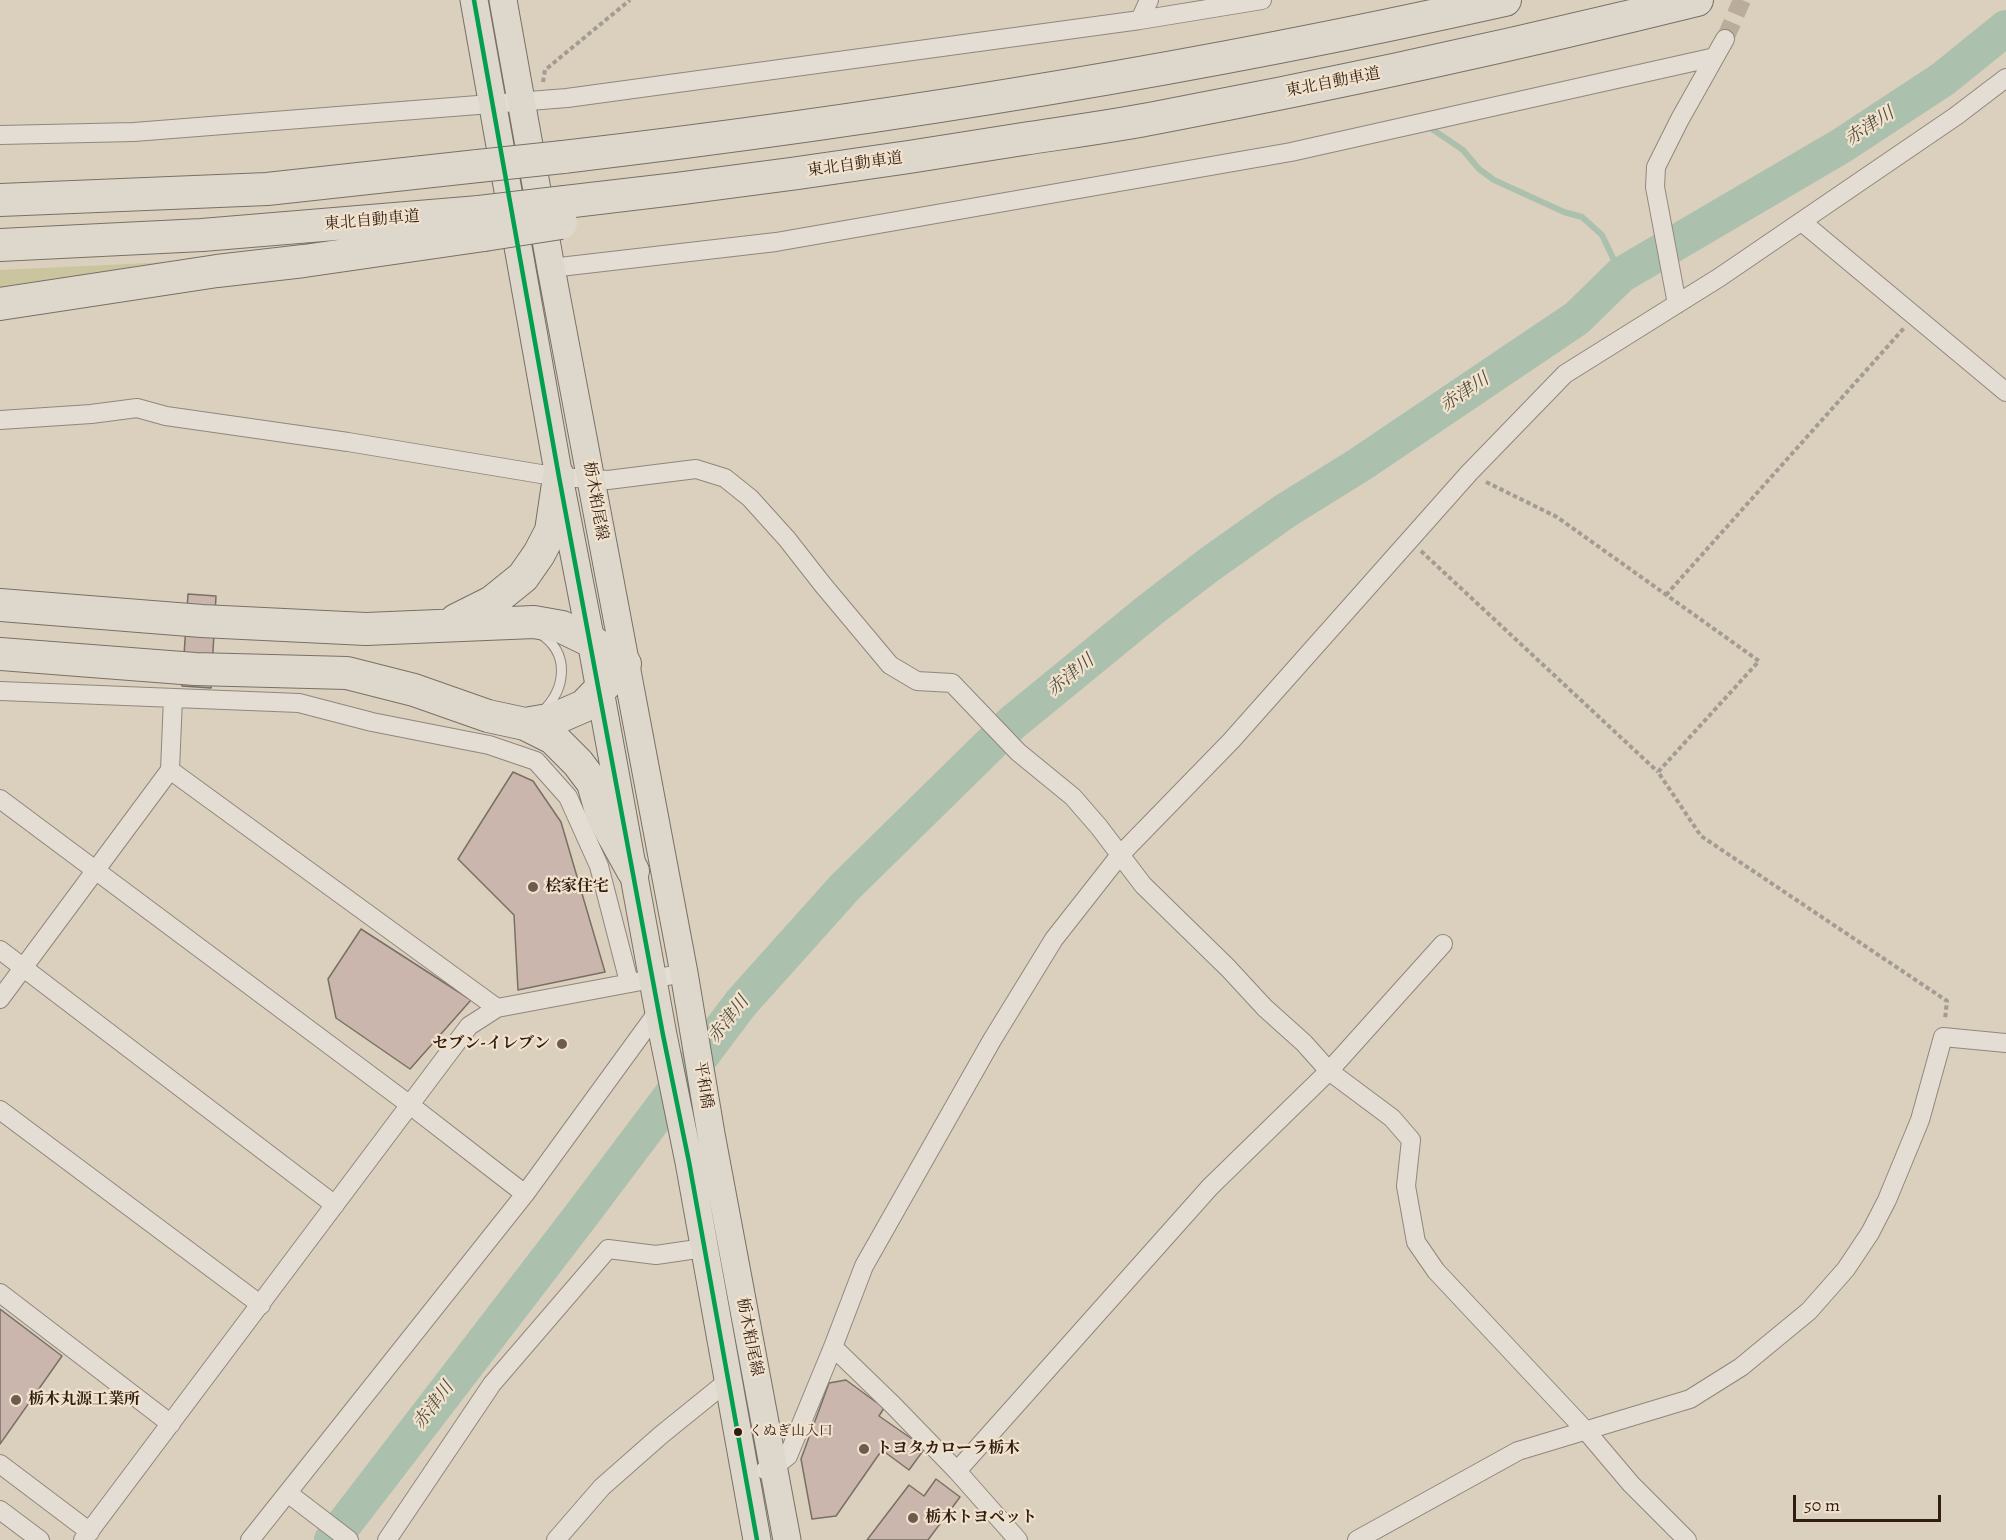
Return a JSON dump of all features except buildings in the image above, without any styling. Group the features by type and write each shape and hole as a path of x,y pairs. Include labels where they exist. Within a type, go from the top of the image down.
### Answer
{"highway":[{"path":"0,201 267,189 701,141 915,112 1153,72 1389,26 1505,0"},
{"name":"東北自動車道","path":"0,245 482,223 566,212 699,187 919,156 1157,117 1392,71 1697,0"},
{"path":"0,192 52,199"},
{"path":"0,304 217,271 304,261 482,223"},
{"path":"444,626 492,602 523,577 551,531 559,477"},
{"path":"0,605 202,621 354,628 534,622 562,627 591,641 625,664 584,706 554,719 525,724"},
{"path":"0,617 39,608"},
{"path":"0,649 15,655 195,669 347,673 414,690 488,716 525,724 553,738 578,763 593,783 602,815 633,871"}],"main road":[{"name":"栃木粕尾線","path":"474,0 559,477 633,871 641,981 661,1022"},
{"name":"栃木粕尾線","path":"503,0 531,100 551,268 689,1001"},
{"name":"平和橋","path":"689,1001 711,1134"},
{"name":"平和橋","path":"661,1022 689,1162"},
{"name":"栃木粕尾線","path":"711,1134 786,1540"},
{"name":"栃木粕尾線","path":"689,1162 757,1540"}],"street":[{"path":"1140,20 1149,0"},
{"path":"0,135 134,132 567,98 1140,20 1262,0"},
{"path":"1677,304 1656,187 1656,167 1725,39"},
{"path":"551,268 776,242 1291,152 1715,57"},
{"path":"746,1473 773,1468 788,1456 864,1266 992,1041 1054,939 1120,855 1231,741 1469,473 1565,374 1803,222 1956,116 2006,78"},
{"path":"1803,222 2006,392"},
{"path":"0,420 91,414 137,408 166,416 360,444 559,477 608,480 696,469 725,478 750,498 890,665 917,681 952,683 1018,752 1073,797 1143,885 1228,968 1265,1008 1304,1043 1329,1071 1392,1118 1411,1140 1406,1186 1416,1242 1436,1271 1587,1431 1631,1484 1687,1540"},
{"path":"0,691 299,703 372,722 489,745 536,761 568,797 599,866 641,981"},
{"path":"0,999 170,770 173,698"},
{"path":"170,770 497,1008"},
{"path":"0,799 410,1105 525,1194"},
{"path":"957,1471 1210,1187 1329,1071 1443,944"},
{"path":"0,951 335,1205"},
{"path":"0,1464 86,1536 469,1026 497,1008 684,973"},
{"path":"250,1540 295,1498 525,1194 661,1022"},
{"path":"1357,1540 1518,1451 1690,1399 1741,1367 1809,1311 1846,1269 1870,1233 1887,1200 1920,1120 1943,1037 2006,1043"},
{"path":"0,1110 261,1305"},
{"path":"387,1540 492,1384 608,1249 656,1255 704,1248"},
{"path":"0,1293 171,1424"},
{"path":"833,1347 893,1404 1018,1540"},
{"path":"556,1540 602,1487 729,1380"},
{"path":"295,1498 349,1540"},
{"path":"0,1510 40,1540"}],"lane":[{"path":"512,622 542,634 557,651 563,666 554,700 525,724"}],"path":[{"path":"531,100 545,70 630,0"},
{"path":"1666,594 1914,316"},
{"path":"1469,473 1557,517 1759,661 1658,772"},
{"path":"1409,540 1658,772 1701,836 1947,1001 1943,1037"}],"shaded area":[{"path":"193,261 0,295 0,270"}],"waterway":[{"name":"赤津川","path":"332,1540 741,1003 845,887 1012,723 1210,564 1285,511 1359,465 1577,318 1621,275 1841,146 1943,79 2006,28"},
{"path":"1432,129 1463,150 1479,169 1494,180 1564,212 1582,217 1602,235 1621,275"}],"tunnel":[{"path":"1725,39 1742,0"}],"transit line":[{"path":"474,0 559,477 663,1035 689,1162 757,1540"}],"place":[{"name":"桧家住宅","path":"533,887"},
{"name":"セブン-イレブン","path":"562,1044"},
{"name":"栃木丸源工業所","path":"16,1400"},
{"name":"くぬぎ山入口","path":"738,1432"},
{"name":"トヨタカローラ栃木","path":"864,1449"},
{"name":"栃木トヨペット","path":"913,1518"}]}
